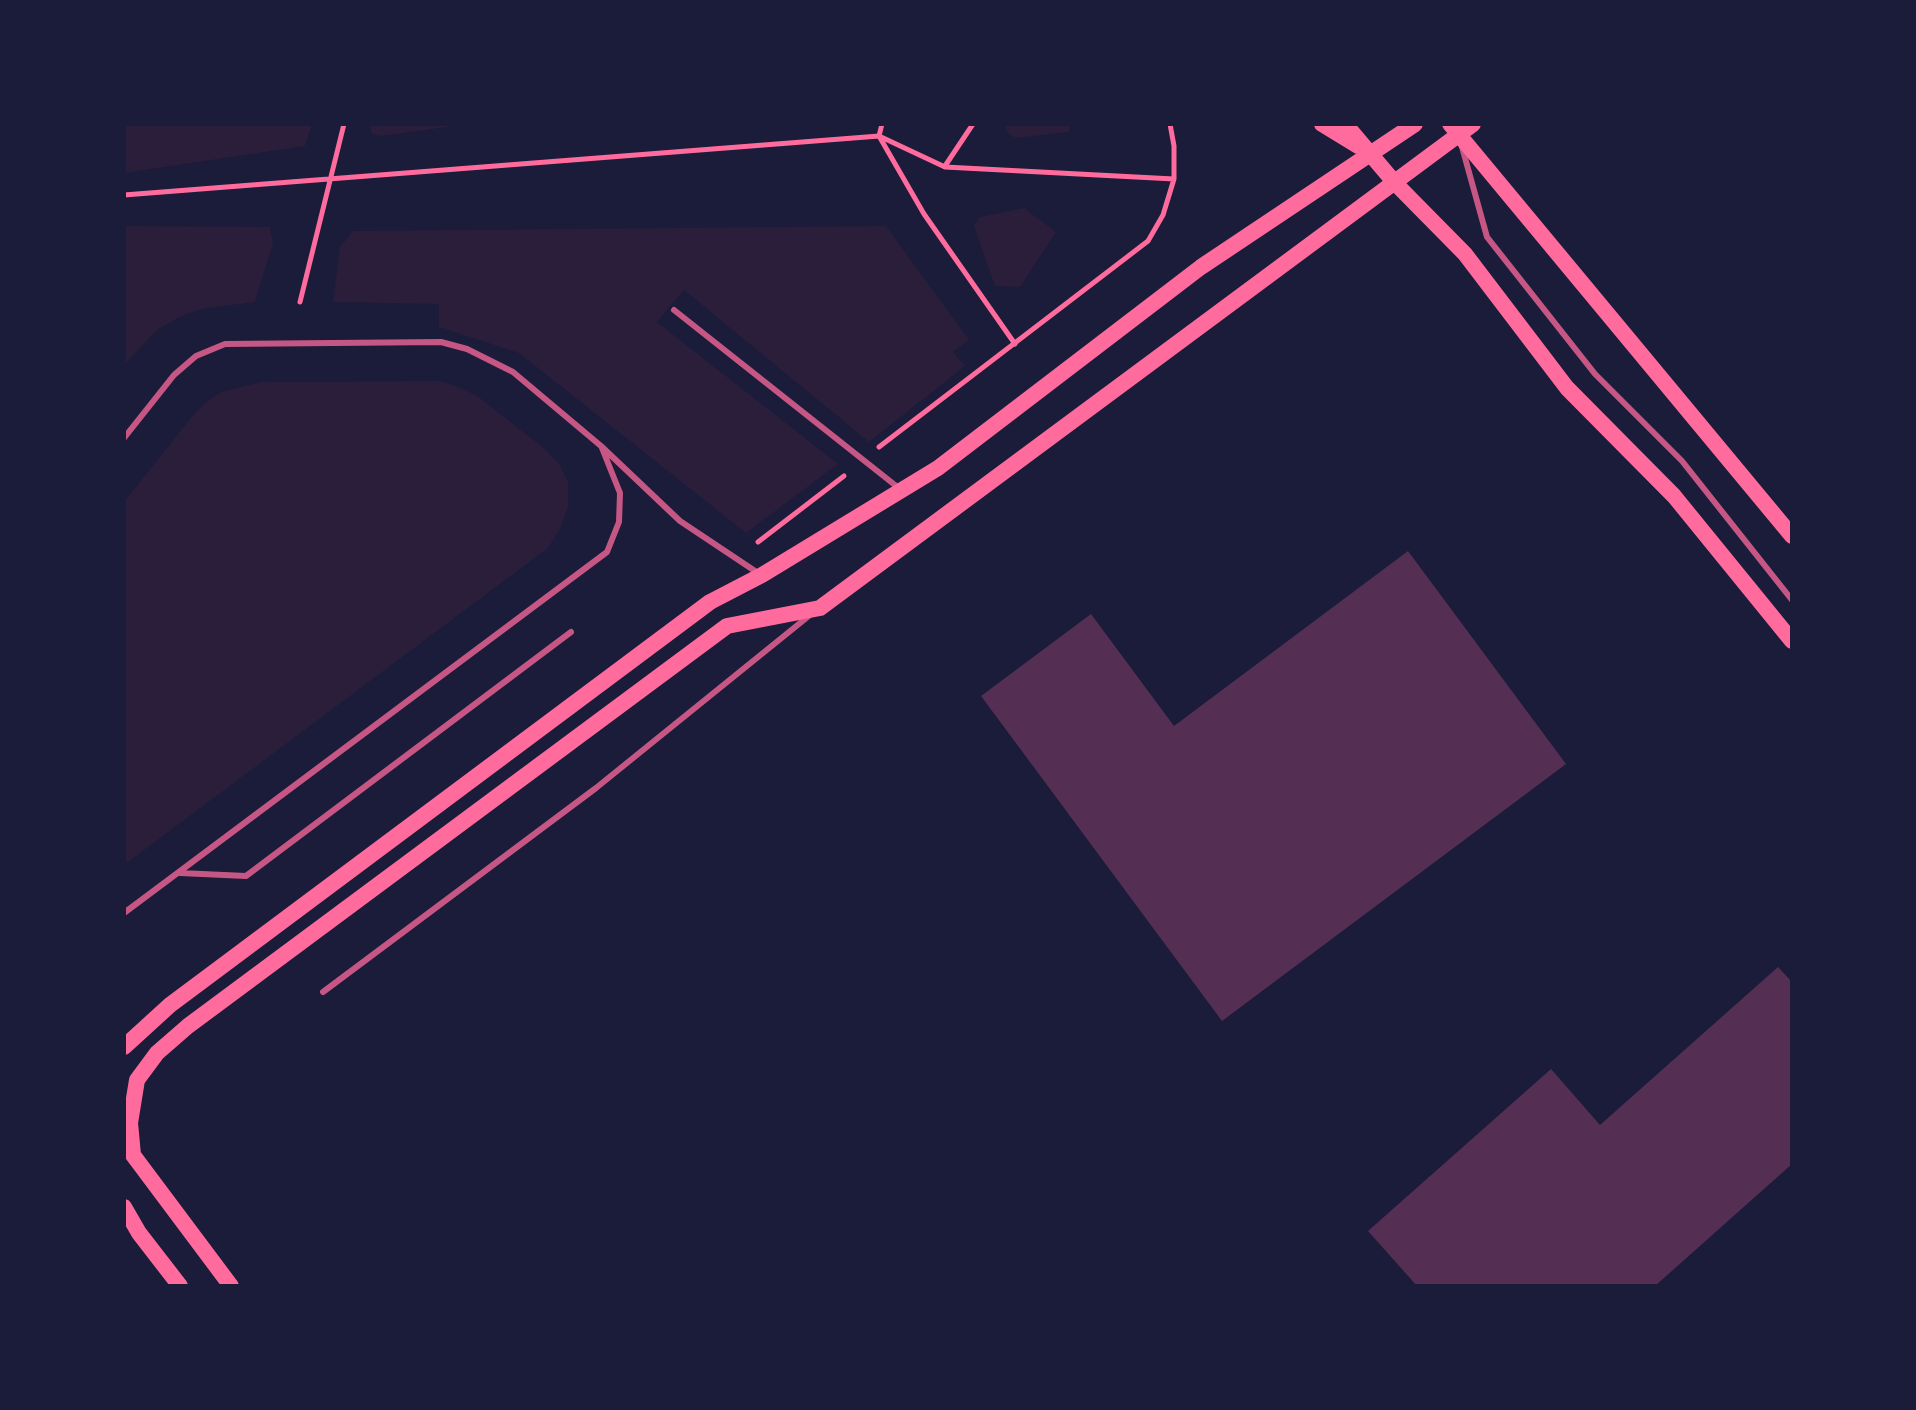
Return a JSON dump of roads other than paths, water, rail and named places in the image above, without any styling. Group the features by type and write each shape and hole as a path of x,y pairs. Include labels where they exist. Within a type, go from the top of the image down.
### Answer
{"main road":[{"path":"1322,124 1370,153"},
{"path":"1345,124 1395,183 1465,254 1567,388 1674,496 1792,641"},
{"path":"124,1047 170,1005 710,602 903,492 1201,267 1415,124"},
{"path":"231,1286 133,1155 131,1080 157,1053 188,1026 727,626 820,608 1395,183 1454,130 1473,124"},
{"path":"1454,130 1792,536"},
{"path":"124,1207 139,1233 180,1286"}],"lane":[{"path":"1454,130 1487,237 1595,374 1682,461 1792,600"},
{"path":"674,310 903,492"},
{"path":"124,438 174,375 196,356 225,344 441,342 467,349 513,372 601,446 680,521 762,575"},
{"path":"124,913 607,552 619,522 620,493 601,446"},
{"path":"323,992 596,788 820,608"},
{"path":"179,873 246,876 571,632"}]}
